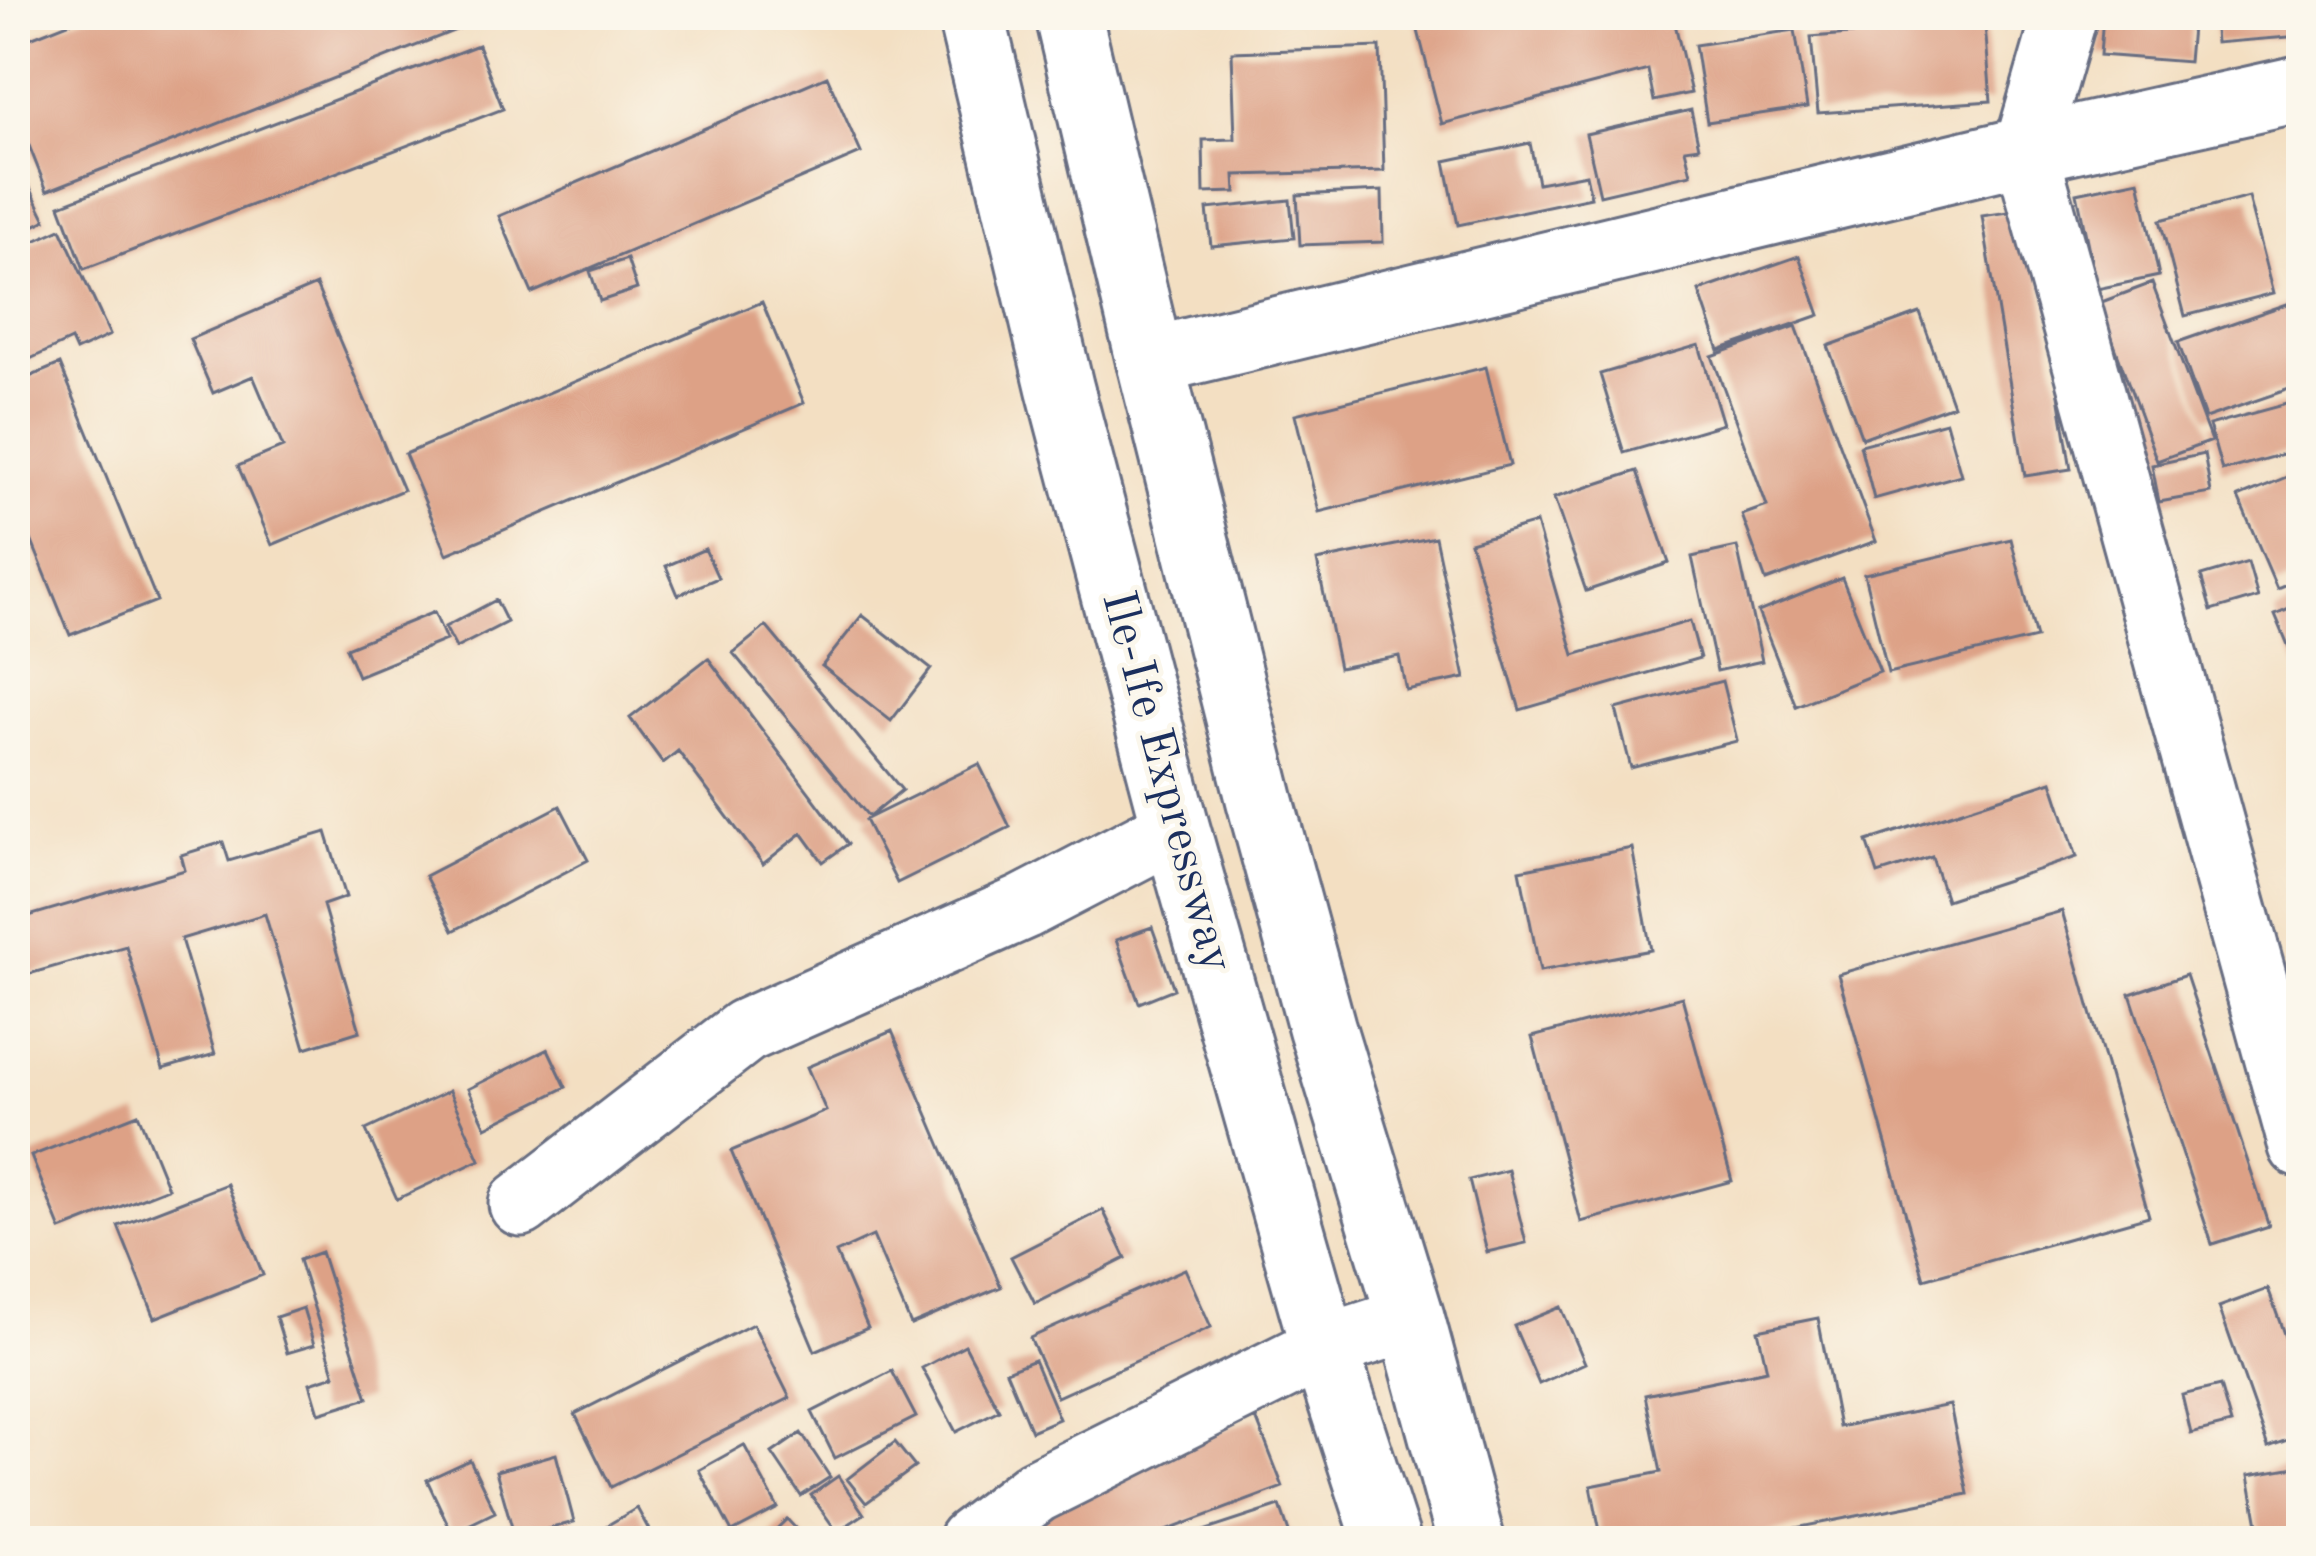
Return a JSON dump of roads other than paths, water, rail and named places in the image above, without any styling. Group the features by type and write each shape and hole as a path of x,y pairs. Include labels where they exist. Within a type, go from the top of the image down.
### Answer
{"main road":[{"name":"Ile-Ife Expressway","path":"971,15 1060,388 1176,828 1324,1347 1387,1541"},
{"name":"Ile-Ife Expressway","path":"1068,15 1260,800 1471,1541"},
{"path":"1150,361 2026,150 2301,89"}],"street":[{"path":"2065,15 2026,150 2301,1146"},
{"path":"521,1204 745,1031 1024,907 1176,828"},
{"path":"970,1541 1036,1491 1324,1347 1411,1319"}]}
